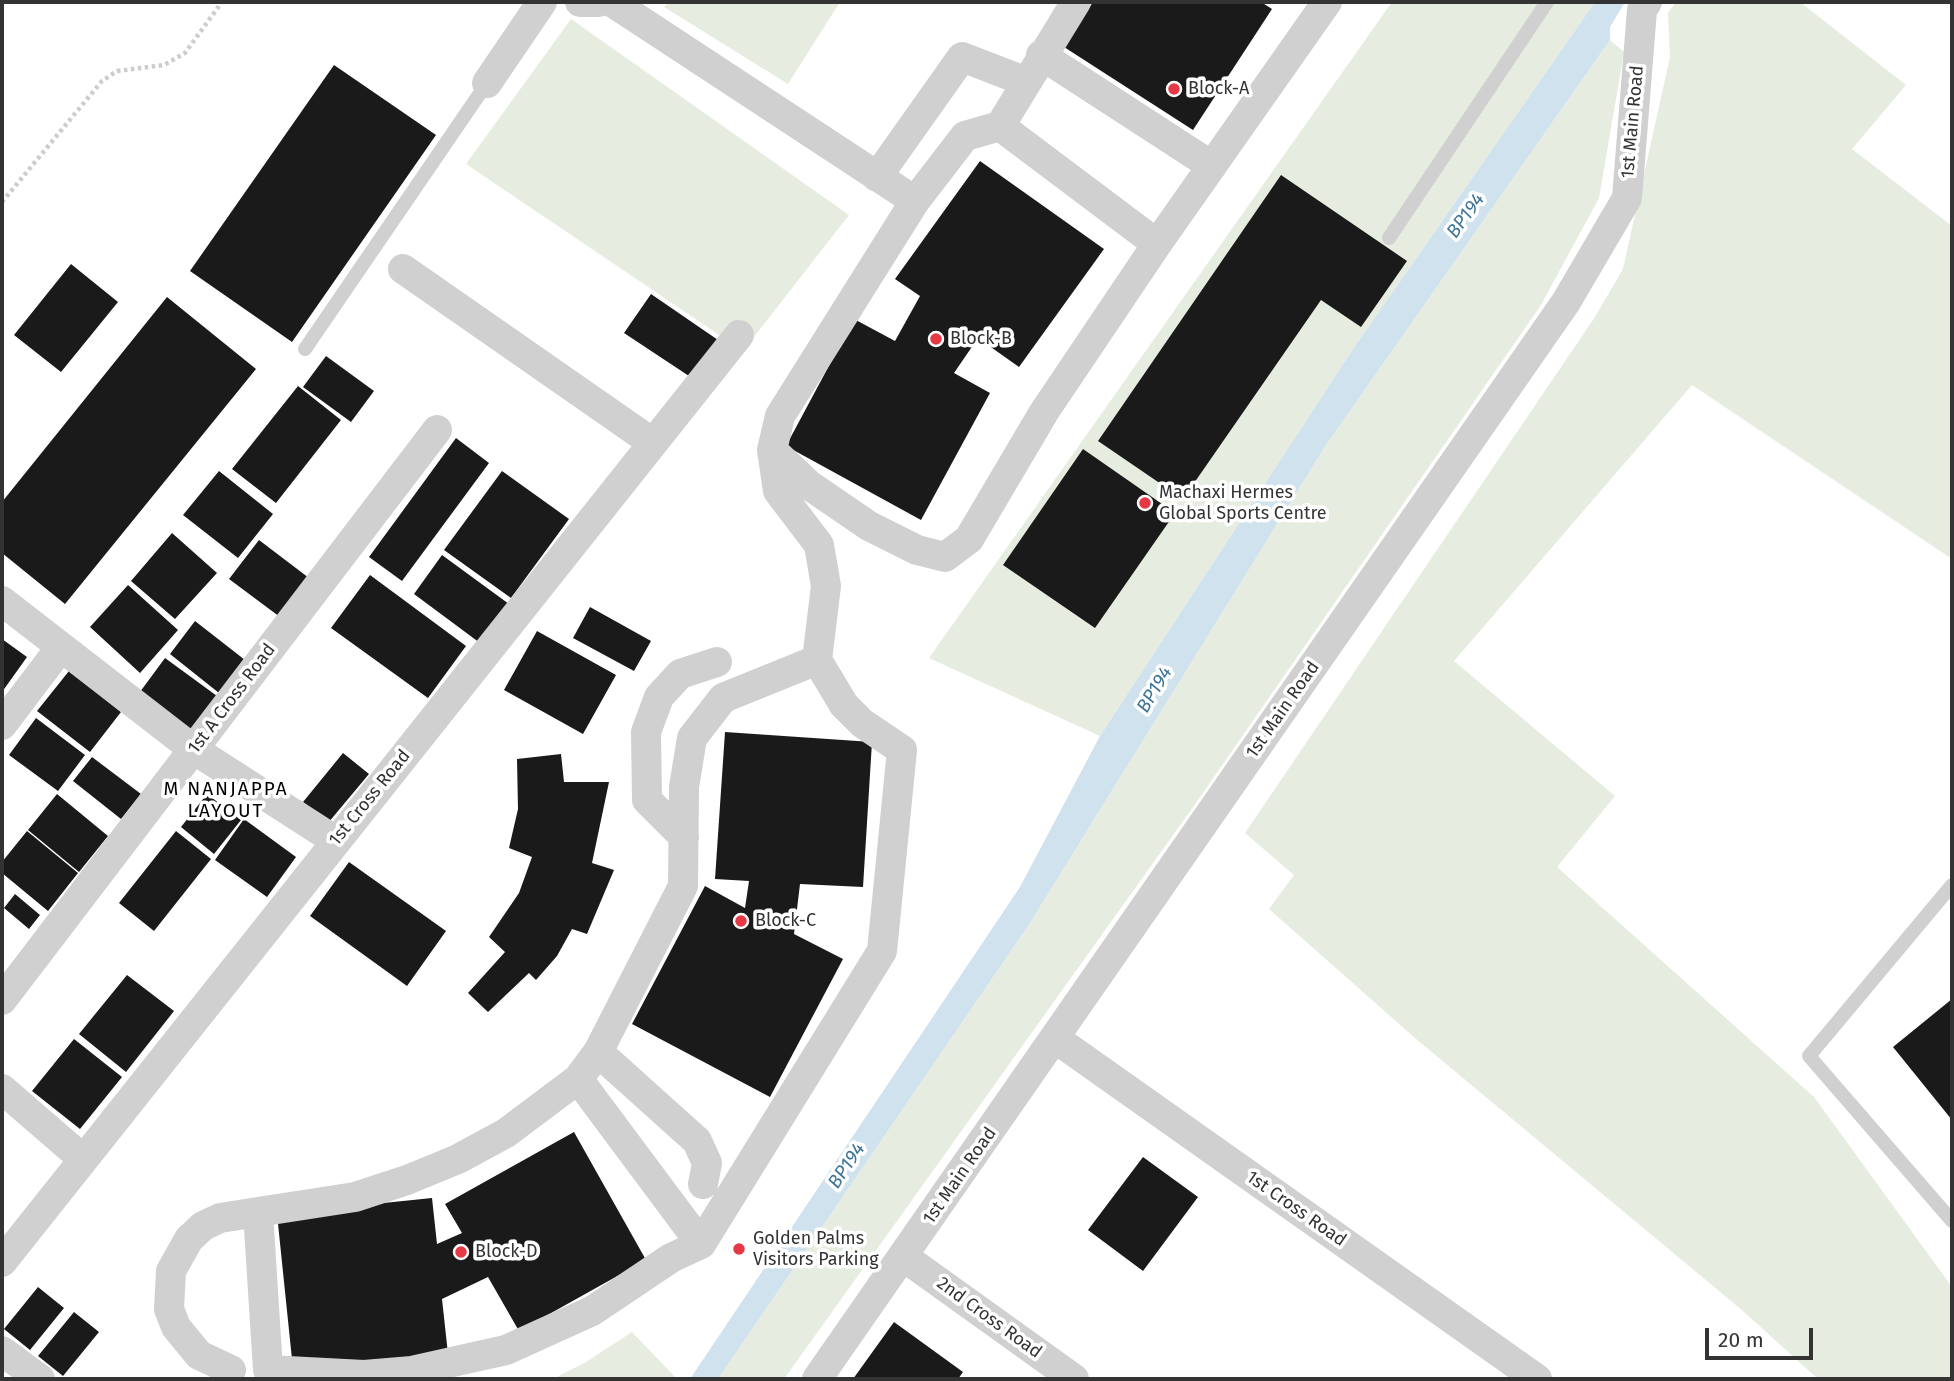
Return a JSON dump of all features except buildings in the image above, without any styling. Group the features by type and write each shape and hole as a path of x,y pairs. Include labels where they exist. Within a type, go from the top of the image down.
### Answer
{"street":[{"path":"487,83 542,2"},
{"path":"580,2 599,2"},
{"path":"612,2 915,201"},
{"path":"258,1212 268,1370 316,1375 412,1371 506,1350 592,1311 671,1258 701,1244 882,951 902,750 862,723 844,705 817,660 826,586 819,545 778,492 772,450 780,416 915,201 965,136 1000,126 1041,55 1076,2"},
{"path":"772,450 809,485 869,526 916,551 945,557 969,539 1044,412 1157,244 1327,2"},
{"name":"1st Main Road","path":"817,1379 1566,302 1627,198 1642,10 1647,2"},
{"path":"1041,55 1212,166"},
{"path":"877,177 962,57 1014,77"},
{"path":"1000,126 1157,244"},
{"path":"404,269 653,443"},
{"name":"1st Cross Road","path":"2,1262 739,335"},
{"name":"1st A Cross Road","path":"2,1000 437,430"},
{"path":"2,601 193,749 336,841"},
{"path":"2,725 61,647"},
{"path":"231,1370 198,1355 176,1327 169,1308 171,1271 189,1239 203,1226 220,1218 355,1197 420,1175 506,1133 579,1079 598,1052 683,886 684,787 692,738 723,698 817,660"},
{"path":"684,837 647,800 646,732 659,698 680,674 717,662"},
{"name":"1st Cross Road","path":"1056,1038 1536,1379"},
{"path":"598,1052 697,1141 707,1163 703,1184"},
{"path":"579,1079 701,1244"},
{"path":"2,1089 83,1159"},
{"name":"2nd Cross Road","path":"904,1257 1074,1379"},
{"path":"2,1351 40,1379"}],"lane":[{"path":"1389,238 1547,2"},
{"path":"304,349 487,83"},
{"path":"1952,885 1809,1056 1952,1221"}],"path":[{"path":"2,202 102,81 117,71 164,65 185,53 222,2"}],"shaded area":[{"path":"668,2 840,2 788,84 664,7"},
{"name":"Machaxi Hermes Global Sports Centre","path":"1392,2 1595,2 1353,349 1100,736 929,658"},
{"path":"1676,2 1800,2 1906,85 1852,149 1952,226 1952,559 1692,385 1454,661 1615,796 1557,867 1814,1097 1952,1287 1952,1379 1818,1379 1743,1311 1415,1038 1269,909 1294,875 1245,833 1595,317 1623,269 1670,57 1668,13"},
{"path":"571,19 849,215 743,351 466,164"},
{"path":"1610,40 1624,52 1599,198 1541,305 1196,803 784,1379 718,1379 1028,926 1326,445"},
{"path":"632,1332 677,1379 553,1379 586,1362"}],"water":[{"name":"BP194","path":"1595,2 1625,2 1610,27 1610,40 1326,445 1028,926 718,1379 690,1379 1020,887 1100,736 1353,349"}],"place":[{"name":"Block-A","path":"1174,89"},
{"name":"Block-B","path":"936,339"},
{"name":"Machaxi Hermes Global Sports Centre","path":"1145,503"},
{"name":"Block-C","path":"741,921"},
{"name":"Golden Palms Visitors Parking","path":"739,1249"},
{"name":"Block-D","path":"461,1252"}],"district":[{"name":"M NANJAPPA LAYOUT","path":"226,801"}]}
